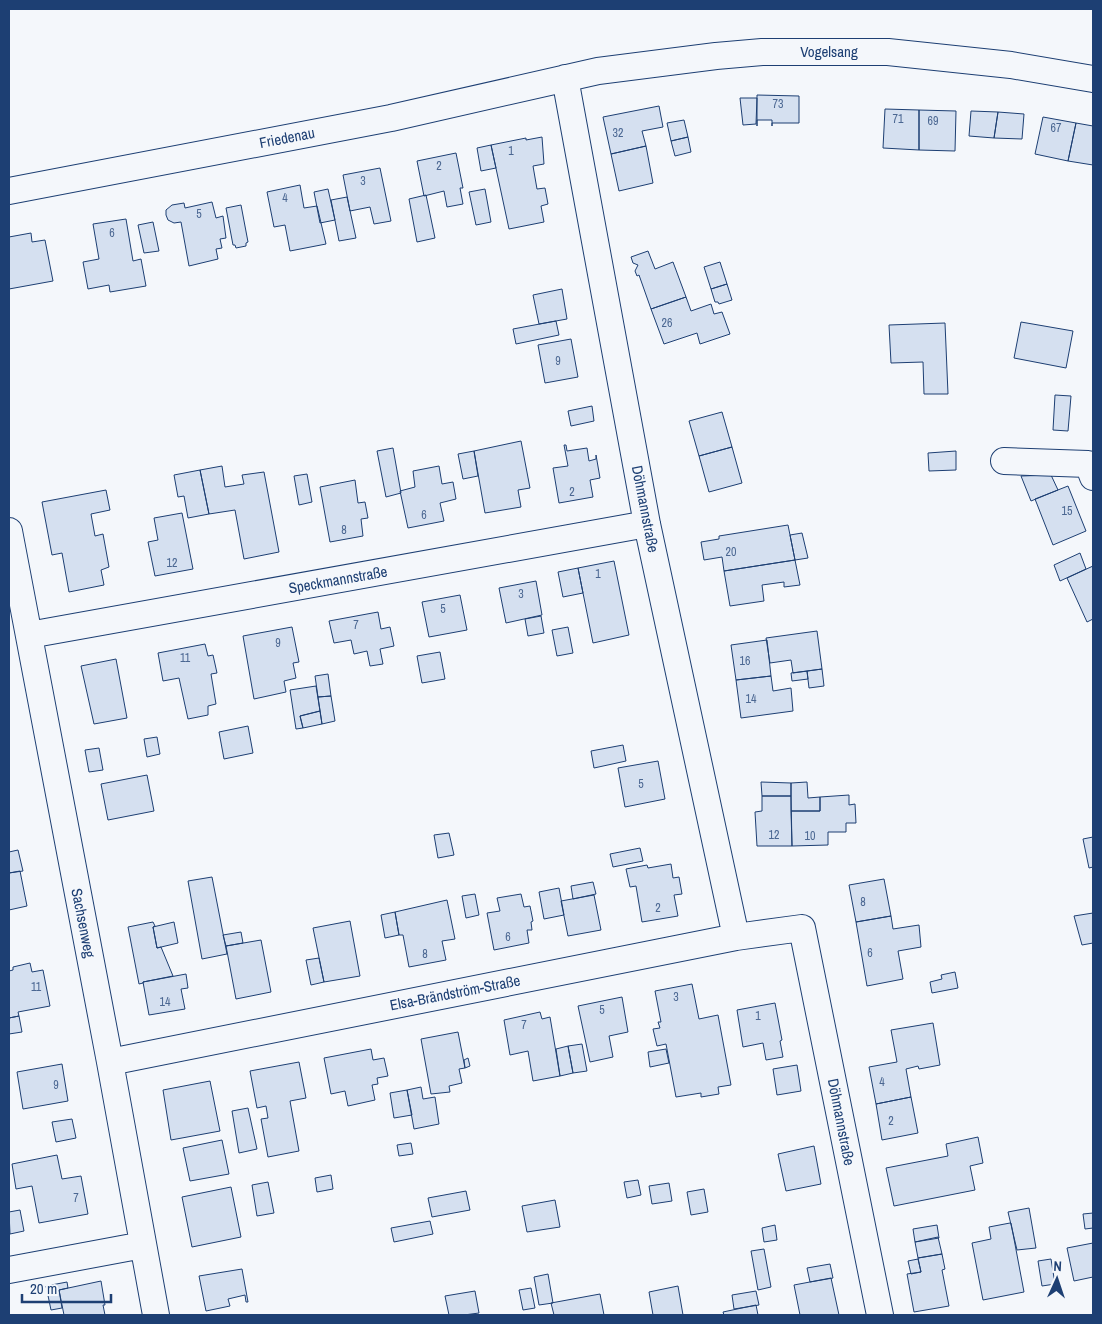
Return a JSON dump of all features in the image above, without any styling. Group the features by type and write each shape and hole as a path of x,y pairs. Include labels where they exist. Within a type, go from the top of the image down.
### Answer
{"street":[{"name":"Vogelsang","path":"564,78 598,71 716,56 762,52 818,51 888,52 950,58 1020,66 1093,79"},
{"name":"Friedenau","path":"9,190 391,118 564,78"},
{"name":"Döhmannstraße","path":"564,78 647,524 736,937"},
{"path":"1004,460 1088,464 1093,477"},
{"name":"Speckmannstraße","path":"29,635 647,524"},
{"name":"Sachsenweg","path":"9,531 15,600 29,635 156,1315"},
{"name":"Döhmannstraße","path":"802,928 880,1315"},
{"name":"Elsa-Brändström-Straße","path":"110,1062 736,937 802,928"},
{"path":"9,1270 143,1245"}],"building":[{"path":"757,95 799,96 799,123 772,123 772,120 757,120"},
{"path":"740,98 757,98 756,124 743,125"},
{"path":"659,106 663,127 642,131 646,146 611,154 603,117"},
{"path":"885,109 919,110 919,150 883,148"},
{"path":"919,110 956,111 955,151 919,150"},
{"path":"971,111 998,112 994,138 969,136"},
{"path":"998,112 1024,114 1022,139 994,138"},
{"path":"1043,117 1076,123 1068,161 1035,154"},
{"path":"684,120 688,137 671,141 667,123"},
{"path":"1076,123 1093,126 1093,165 1068,161"},
{"path":"542,137 544,164 533,166 537,189 545,188 548,204 541,206 544,222 509,229 491,145"},
{"path":"688,137 691,152 675,156 671,141"},
{"path":"491,145 496,168 481,171 477,148"},
{"path":"646,146 653,183 619,191 611,154"},
{"path":"456,153 463,188 460,188 463,204 447,207 444,191 424,196 417,161"},
{"path":"380,168 391,221 374,224 370,207 350,211 343,175"},
{"path":"300,185 304,208 317,206 326,244 290,251 285,225 274,227 267,192"},
{"path":"328,189 335,220 320,223 314,192"},
{"path":"485,189 491,222 476,225 469,192"},
{"path":"426,195 435,238 417,242 409,199"},
{"path":"347,197 356,238 339,241 331,200"},
{"path":"212,202 216,218 223,216 226,238 220,239 222,248 216,249 218,259 189,266 181,222 174,223 168,220 166,210 172,205 184,203 185,208"},
{"path":"241,205 248,242 246,246 236,248 233,245 226,208"},
{"path":"126,219 133,261 141,259 146,286 110,292 109,285 88,289 83,262 99,259 93,224"},
{"path":"153,222 159,251 144,253 138,225"},
{"path":"31,233 32,242 45,240 53,281 9,289 9,237"},
{"path":"648,251 655,269 673,262 686,297 651,309 639,275 637,276 635,271 638,265 633,263 631,257"},
{"path":"720,262 727,284 711,289 704,267"},
{"path":"727,284 732,300 719,304 715,302 711,289"},
{"path":"562,289 567,319 539,324 533,295"},
{"path":"686,297 691,311 711,304 714,314 722,312 730,334 700,344 697,333 664,344 651,309"},
{"path":"556,321 559,335 516,344 513,329"},
{"path":"1021,322 1073,331 1066,368 1014,358"},
{"path":"945,323 948,394 924,394 923,362 891,363 889,325"},
{"path":"571,339 578,377 545,383 538,345"},
{"path":"1055,395 1071,396 1068,431 1053,430"},
{"path":"592,406 594,421 571,426 568,411"},
{"path":"722,412 732,447 699,456 689,421"},
{"path":"521,441 530,488 518,490 521,507 485,513 474,451"},
{"path":"564,445 566,445 567,451 587,448 589,461 596,459 596,455 600,478 590,480 593,497 559,503 553,468 568,466"},
{"path":"732,447 742,483 709,492 699,456"},
{"path":"393,448 401,493 386,497 377,451"},
{"path":"474,451 478,476 463,479 458,454"},
{"path":"956,451 956,470 929,471 928,453"},
{"path":"222,466 225,487 244,484 242,475 264,472 279,552 244,559 235,510 209,514 200,470"},
{"path":"439,466 442,484 453,482 456,499 440,503 444,521 408,528 400,491 415,487 413,471"},
{"path":"200,470 209,514 188,518 184,496 178,497 174,475"},
{"path":"307,474 312,502 299,505 294,476"},
{"path":"1051,475 1058,490 1031,501 1021,476"},
{"path":"355,480 358,503 365,502 368,518 361,519 363,536 330,542 320,487"},
{"path":"1068,486 1086,531 1053,545 1035,499"},
{"path":"106,490 110,510 91,514 95,536 103,534 109,567 101,570 104,585 69,592 62,553 52,555 42,502"},
{"path":"182,513 193,569 155,576 148,542 158,540 154,518"},
{"path":"788,525 795,560 724,571 722,557 704,560 701,542 719,539 719,536"},
{"path":"802,533 808,558 795,560 790,535"},
{"path":"1080,553 1086,569 1060,581 1054,565"},
{"path":"795,560 800,585 784,587 784,582 762,585 764,601 730,606 724,571"},
{"path":"614,561 629,635 593,643 578,568"},
{"path":"1093,566 1093,619 1087,622 1067,578"},
{"path":"578,568 583,593 563,597 558,572"},
{"path":"536,581 542,615 506,623 499,588"},
{"path":"460,595 467,630 429,637 422,602"},
{"path":"378,612 381,629 390,627 394,646 380,649 383,664 370,666 367,651 354,654 351,640 334,643 329,621"},
{"path":"541,616 544,633 528,636 525,619"},
{"path":"292,627 299,662 293,663 296,678 284,681 286,692 254,699 243,636"},
{"path":"568,627 573,653 557,656 552,630"},
{"path":"817,631 822,669 793,673 791,660 770,663 766,638"},
{"path":"767,640 771,676 736,680 731,645"},
{"path":"205,644 208,656 213,655 217,673 211,674 216,704 208,706 208,715 188,719 179,678 163,681 158,653"},
{"path":"440,652 445,679 422,683 417,656"},
{"path":"116,659 127,718 94,724 81,666"},
{"path":"822,669 824,686 809,688 807,671"},
{"path":"807,671 808,679 792,681 791,673"},
{"path":"328,674 331,696 318,697 315,676"},
{"path":"771,676 773,691 791,688 793,711 741,718 736,680"},
{"path":"316,686 320,711 300,716 303,728 296,729 290,690"},
{"path":"331,696 335,721 322,724 318,697"},
{"path":"320,711 322,724 303,728 300,716"},
{"path":"248,726 253,753 224,759 219,732"},
{"path":"157,737 160,754 147,757 144,739"},
{"path":"623,745 626,761 594,768 591,751"},
{"path":"99,748 103,770 89,772 85,750"},
{"path":"658,761 665,799 625,807 618,768"},
{"path":"147,775 154,811 108,820 101,784"},
{"path":"761,782 791,783 791,796 762,796"},
{"path":"807,782 808,798 820,797 820,811 791,811 791,783"},
{"path":"849,795 849,805 855,804 856,823 846,823 846,832 828,832 828,845 792,846 791,811 820,811 820,797"},
{"path":"762,796 791,796 792,846 757,846 755,812 762,811"},
{"path":"449,833 454,855 438,858 434,835"},
{"path":"1093,837 1093,867 1089,868 1083,839"},
{"path":"640,848 643,861 613,867 610,854"},
{"path":"18,850 23,871 9,873 9,852"},
{"path":"671,864 673,878 679,877 682,894 674,895 678,916 642,922 636,886 630,887 626,869 647,865 648,868"},
{"path":"20,871 27,906 9,910 9,873"},
{"path":"212,877 227,954 202,959 188,881"},
{"path":"884,879 891,916 856,922 849,885"},
{"path":"593,882 596,894 573,899 571,886"},
{"path":"559,888 564,915 544,919 539,892"},
{"path":"475,894 479,915 466,918 462,896"},
{"path":"521,894 524,907 530,906 533,921 531,922 532,930 527,930 529,943 494,950 487,913 500,911 497,898"},
{"path":"594,895 601,930 568,936 561,901"},
{"path":"447,900 455,939 442,941 446,960 409,967 403,935 399,935 395,912"},
{"path":"395,912 399,935 385,938 381,915"},
{"path":"1093,913 1093,943 1082,945 1074,916"},
{"path":"891,916 893,929 919,925 921,947 898,951 903,979 867,986 856,922"},
{"path":"350,921 360,976 324,982 313,928"},
{"path":"153,922 157,948 161,947 173,976 139,984 128,927"},
{"path":"174,922 178,943 157,948 153,927"},
{"path":"241,932 243,943 226,946 223,935"},
{"path":"261,940 271,992 236,999 226,946"},
{"path":"319,958 324,982 311,985 306,960"},
{"path":"30,963 32,972 43,970 50,1006 18,1012 19,1016 9,1018 9,971 13,970 13,967"},
{"path":"955,972 958,988 932,993 930,982 942,979 941,975"},
{"path":"186,974 188,988 181,989 185,1009 149,1015 143,982"},
{"path":"692,984 699,1019 718,1015 731,1085 718,1087 719,1094 701,1097 701,1093 676,1097 666,1044 657,1046 653,1029 660,1028 658,1022 661,1022 655,991"},
{"path":"622,997 628,1032 609,1036 613,1057 590,1062 578,1006"},
{"path":"775,1003 782,1040 780,1041 783,1057 766,1060 763,1043 743,1047 737,1010"},
{"path":"540,1012 542,1019 550,1017 560,1076 533,1081 528,1051 510,1055 504,1020"},
{"path":"19,1016 22,1032 9,1034 9,1018"},
{"path":"933,1023 940,1065 919,1069 918,1066 906,1069 911,1097 876,1104 869,1067 897,1062 891,1030"},
{"path":"458,1032 465,1068 459,1069 462,1083 449,1086 450,1092 431,1094 421,1039"},
{"path":"582,1044 587,1071 573,1073 568,1046"},
{"path":"568,1046 573,1073 560,1076 556,1049"},
{"path":"371,1049 373,1060 384,1058 388,1076 377,1078 378,1084 372,1085 375,1100 348,1106 345,1091 331,1094 324,1058"},
{"path":"666,1049 669,1063 650,1067 648,1052"},
{"path":"468,1058 470,1066 465,1068 464,1060"},
{"path":"299,1062 306,1098 290,1101 299,1151 268,1157 261,1119 268,1118 266,1106 257,1108 250,1071"},
{"path":"62,1064 68,1101 23,1109 17,1072"},
{"path":"797,1065 801,1091 777,1095 773,1069"},
{"path":"210,1081 220,1131 171,1140 163,1090"},
{"path":"421,1087 423,1099 435,1097 439,1124 414,1129 407,1090"},
{"path":"407,1090 412,1115 394,1118 390,1093"},
{"path":"911,1097 918,1133 882,1140 876,1104"},
{"path":"248,1108 257,1149 239,1153 232,1111"},
{"path":"72,1119 76,1138 56,1142 52,1122"},
{"path":"978,1137 983,1163 970,1166 975,1190 894,1206 886,1168 948,1156 946,1144"},
{"path":"222,1140 229,1174 190,1181 183,1148"},
{"path":"411,1143 413,1154 399,1156 397,1145"},
{"path":"814,1146 821,1184 786,1191 778,1154"},
{"path":"57,1155 62,1179 81,1176 88,1214 39,1223 32,1186 16,1189 12,1164"},
{"path":"331,1175 333,1189 317,1192 315,1178"},
{"path":"638,1180 641,1195 627,1198 624,1182"},
{"path":"268,1182 274,1213 257,1216 252,1185"},
{"path":"669,1183 672,1201 652,1204 649,1186"},
{"path":"231,1187 241,1237 192,1247 182,1197"},
{"path":"704,1189 708,1212 691,1215 687,1192"},
{"path":"466,1191 470,1210 432,1217 428,1198"},
{"path":"555,1200 560,1227 527,1232 522,1206"},
{"path":"1029,1208 1036,1248 1017,1250 1008,1212"},
{"path":"20,1210 24,1231 10,1234 9,1212"},
{"path":"1093,1213 1093,1228 1085,1229 1083,1214"},
{"path":"430,1221 433,1234 394,1242 391,1228"},
{"path":"1011,1223 1024,1292 983,1300 972,1243 991,1239 989,1227"},
{"path":"775,1225 777,1240 764,1242 762,1228"},
{"path":"937,1225 939,1238 915,1242 913,1229"},
{"path":"938,1237 942,1254 918,1258 915,1242"},
{"path":"1093,1243 1093,1277 1074,1281 1067,1248"},
{"path":"764,1249 771,1287 758,1290 751,1251"},
{"path":"942,1254 945,1269 942,1270 949,1306 914,1312 907,1274 921,1272 918,1258"},
{"path":"918,1259 921,1272 911,1274 908,1261"},
{"path":"1051,1259 1055,1284 1042,1286 1038,1261"},
{"path":"830,1264 833,1278 810,1282 807,1268"},
{"path":"242,1269 248,1302 246,1302 245,1295 228,1299 230,1306 206,1311 199,1276"},
{"path":"548,1274 553,1303 539,1305 534,1277"},
{"path":"831,1278 839,1315 800,1315 794,1285"},
{"path":"101,1281 105,1315 64,1315 59,1290"},
{"path":"67,1282 68,1288 59,1290 62,1308 51,1310 46,1286"},
{"path":"678,1286 683,1315 653,1315 649,1292"},
{"path":"531,1288 535,1308 523,1310 519,1290"},
{"path":"475,1291 479,1313 449,1315 445,1296"},
{"path":"756,1291 759,1305 734,1309 732,1295"},
{"path":"600,1294 604,1315 554,1315 551,1303"},
{"path":"756,1305 758,1315 724,1315 723,1312"}]}
